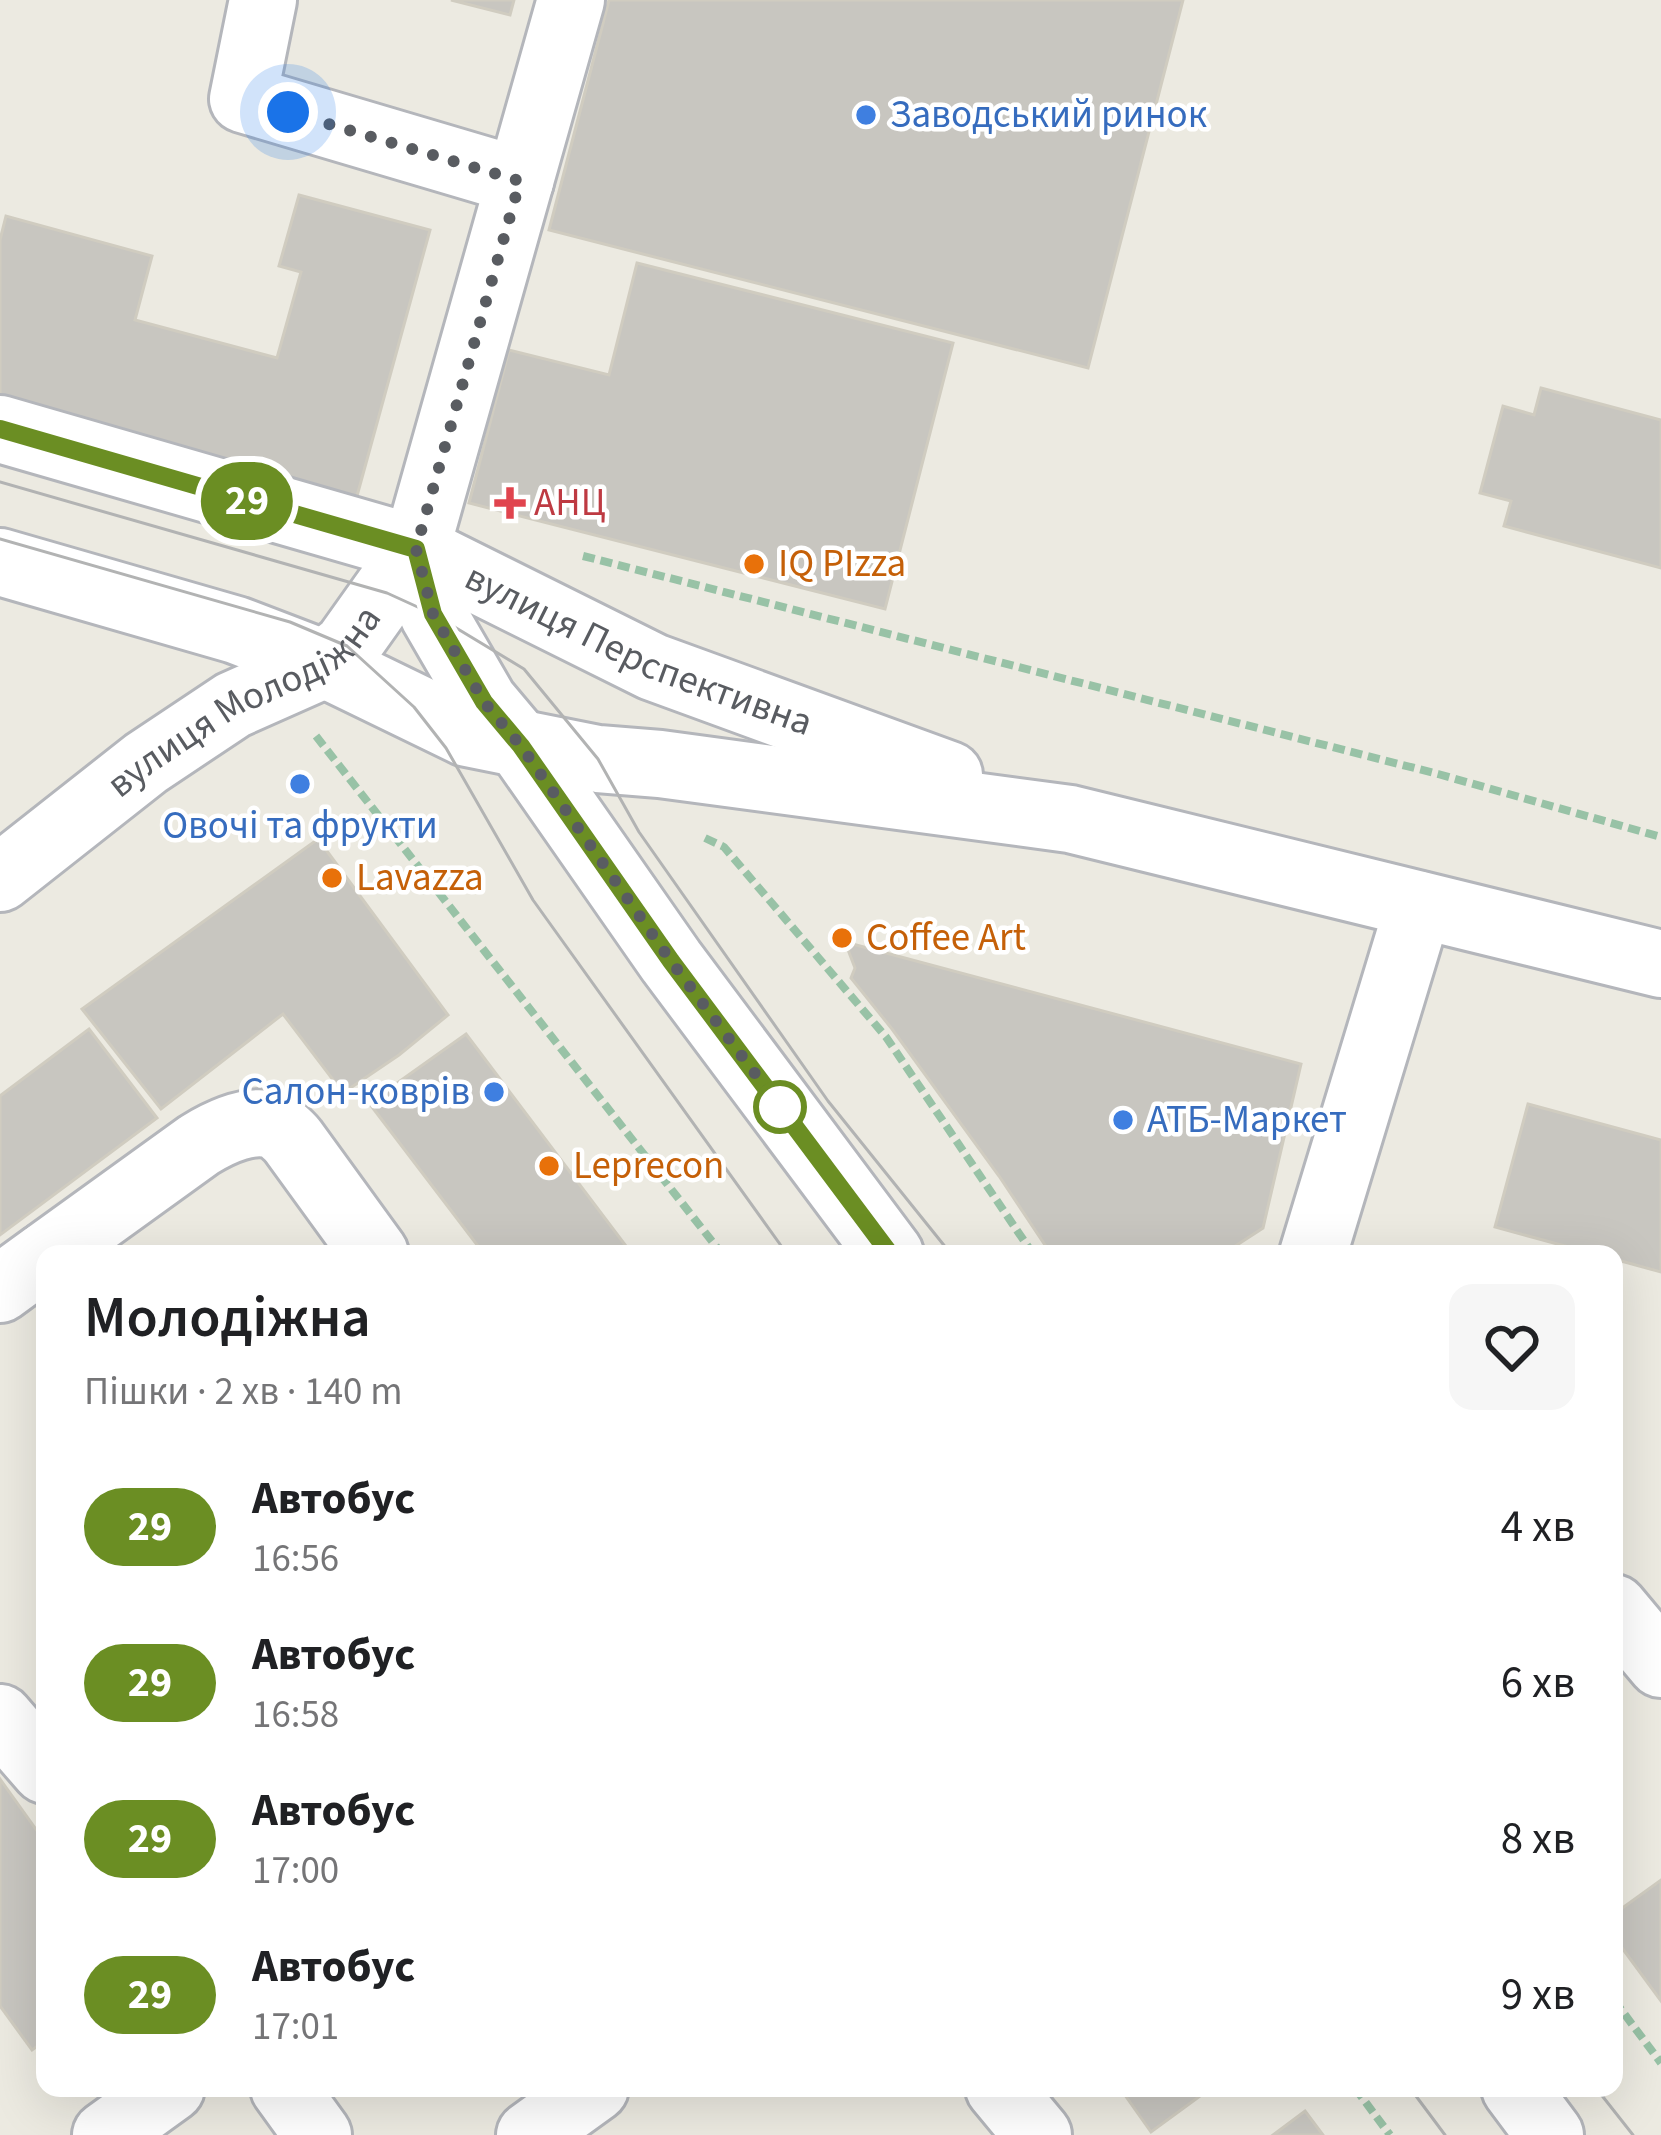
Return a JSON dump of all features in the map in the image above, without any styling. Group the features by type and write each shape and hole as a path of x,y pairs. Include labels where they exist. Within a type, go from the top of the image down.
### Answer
{"street":[{"path":"263,0 243,99 520,181"},
{"name":"вулиця Молодіжна","path":"0,878 146,763 233,706 325,664 347,646 416,549 571,0"},
{"name":"вулиця Перспективна","path":"0,429 416,549 653,667 1070,819"},
{"path":"416,549 433,614 484,702 521,746 869,1245"},
{"name":"вулиця Перспективна","path":"0,562 236,630 325,664 467,733 598,759 1070,819 1661,964"},
{"path":"1318,1245 1419,904"},
{"path":"60,1245 199,1144 257,1123 279,1127 293,1141 368,1245"},
{"path":"0,1288 36,1262"},
{"path":"1623,1619 1661,1664"},
{"path":"0,1718 36,1760"},
{"path":"106,2135 159,2097"},
{"path":"291,2097 318,2135"},
{"path":"530,2135 583,2097"},
{"path":"1006,2097 1038,2135"},
{"path":"1522,2097 1550,2135"}],"path":[{"path":"577,555 1438,774 1661,837"},
{"path":"314,734 715,1245"},
{"path":"696,835 724,847 886,1037 1027,1245"},
{"path":"1623,2012 1661,2063"},
{"path":"1362,2097 1390,2135"}],"building":[{"path":"451,0 514,0 510,15"},
{"name":"Заводський ринок","path":"609,0 1183,0 1088,368 549,230"},
{"path":"299,195 430,230 354,507 0,412 0,240 6,216 152,256 135,320 277,358 301,272 279,266"},
{"path":"637,263 953,343 885,609 469,503 509,350 609,375"},
{"path":"1541,388 1661,420 1661,568 1504,526 1511,501 1480,493 1503,406 1534,415"},
{"path":"318,839 448,1015 343,1093 283,1014 161,1109 82,1009"},
{"name":"АТБ-Маркет","path":"845,942 1301,1064 1263,1228 1237,1245 1045,1245 851,978 855,968"},
{"path":"89,1029 157,1118 0,1235 0,1096"},
{"path":"466,1034 625,1245 477,1245 369,1103"},
{"path":"1528,1104 1661,1140 1661,1272 1623,1261 1623,1245 1561,1245 1495,1227"},
{"path":"0,1779 36,1829 36,2047 32,2050 0,2006"},
{"path":"1661,1880 1661,2001 1623,1949 1623,1907"},
{"path":"1126,2097 1199,2097 1151,2132"},
{"path":"1305,2111 1323,2135 1273,2135"}],"tram line":[{"path":"0,482 387,593 433,614 524,669 598,759 639,832 828,1101 944,1245"},
{"path":"0,539 290,622 347,646 414,707 446,748 533,900 781,1245"},
{"path":"1417,2097 1445,2135"},
{"path":"1603,2097 1633,2135"}],"bus line":[{"name":"29","path":"0,429 416,549 433,614 484,702 521,746 671,961 883,1245"}],"place":[{"name":"Заводський ринок","path":"866,115"},
{"name":"АНЦ","path":"510,503"},
{"name":"IQ PIzza","path":"754,564"},
{"name":"Овочі та фрукти","path":"300,784"},
{"name":"Lavazza","path":"332,878"},
{"name":"Coffee Art","path":"842,938"},
{"name":"Салон-коврів","path":"494,1092"},
{"name":"АТБ-Маркет","path":"1123,1120"},
{"name":"Leprecon","path":"549,1166"}],"route":[{"path":"288,112 520,181 416,549 424,585 433,614 484,702 521,746 780,1107"}]}
